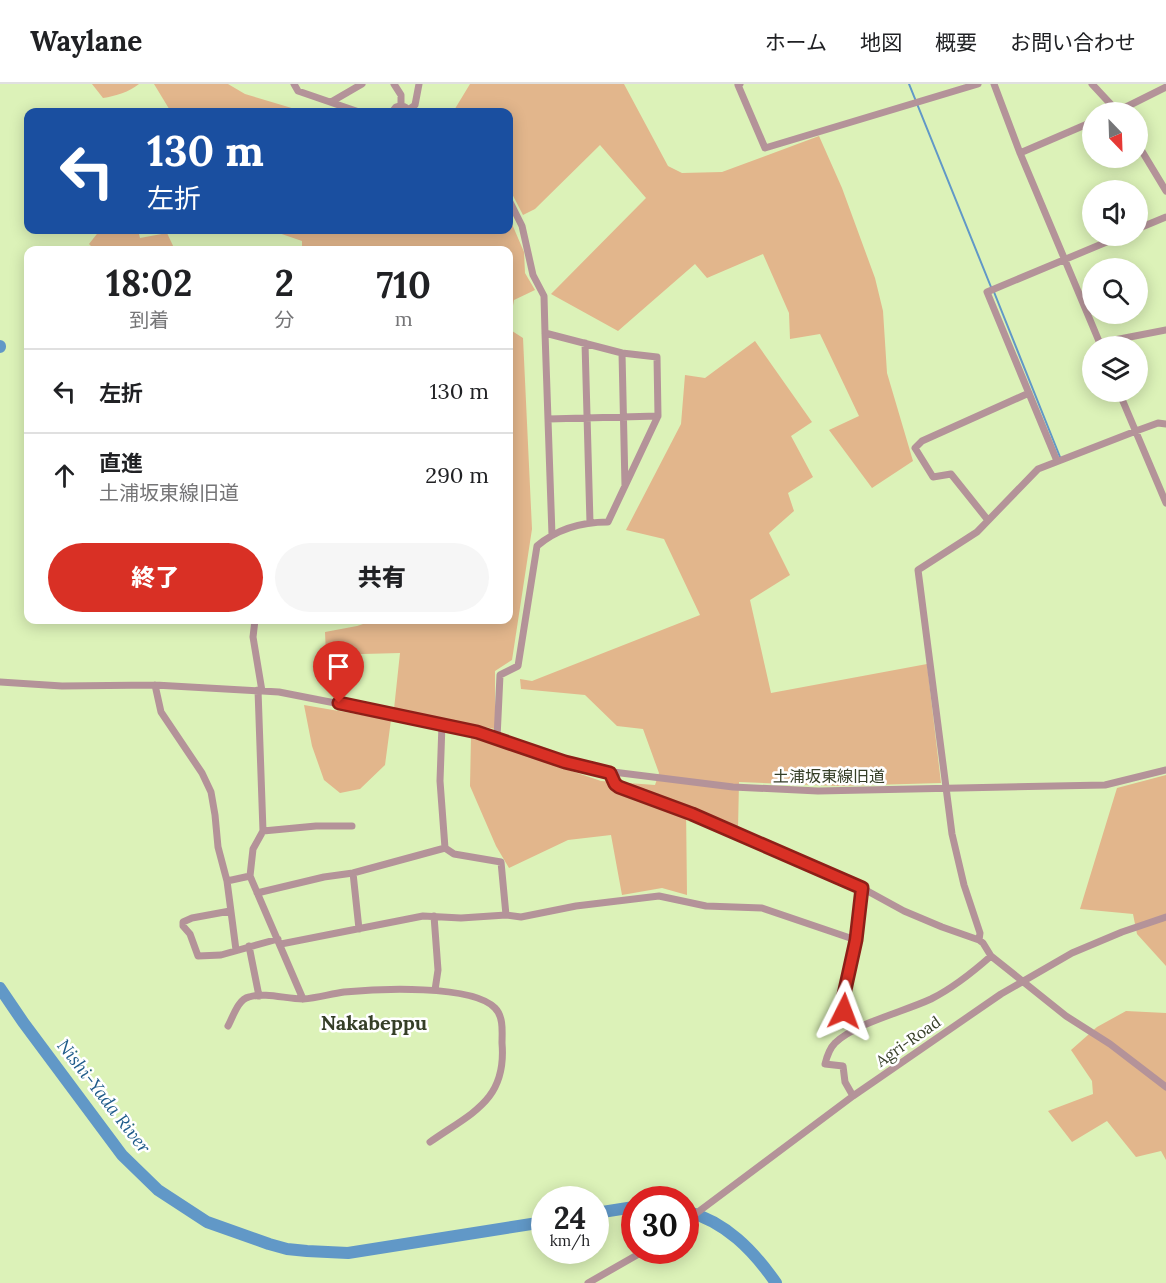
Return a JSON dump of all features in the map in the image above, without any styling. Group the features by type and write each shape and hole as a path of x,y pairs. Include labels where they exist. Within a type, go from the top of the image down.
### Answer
{"street":[{"path":"294,84 298,91 348,108"},
{"path":"331,102 362,84"},
{"path":"394,84 406,108"},
{"path":"408,108 415,105 419,84"},
{"path":"740,84 738,85 765,148 978,84"},
{"path":"994,84 1020,153 1096,336"},
{"path":"1092,84 1108,102"},
{"path":"1137,102 1166,87"},
{"path":"1020,153 1082,127"},
{"path":"1148,161 1166,190"},
{"path":"513,208 522,226 533,275 544,296 552,535"},
{"path":"1148,224 1166,217"},
{"path":"1057,461 987,292 1096,246"},
{"path":"1140,336 1166,330"},
{"path":"497,738 500,675 518,666 537,546 552,535 580,524 608,522 658,416 657,357 622,353 545,333"},
{"path":"585,343 590,523"},
{"path":"622,353 625,488"},
{"path":"987,519 951,474 933,477 915,447 922,441 1029,393"},
{"path":"1123,402 1166,503"},
{"path":"548,419 658,416"},
{"path":"979,940 980,933 964,885 952,834 918,570 976,532 1038,469 1158,423 1166,424"},
{"path":"255,624 253,637 260,690 264,831 253,849 250,876 303,999"},
{"name":"土浦坂東線旧道","path":"0,682 62,686 155,685 260,690 326,700 442,724 497,738 565,762 610,773 733,787 818,791 1105,785 1166,770"},
{"path":"155,685 161,712 202,773 211,792 218,847 227,881 236,950"},
{"path":"442,724 440,781 445,848"},
{"path":"610,773 619,787 692,814 862,888 904,911 979,940 991,957 1066,1016 1110,1044 1166,1087"},
{"path":"264,831 316,826 352,826"},
{"path":"257,893 314,879 353,873 445,848 454,854 501,862 506,915"},
{"path":"353,873 359,929"},
{"path":"227,881 250,876"},
{"path":"853,1032 844,1011 843,999 856,940 862,888"},
{"path":"230,911 192,918 183,922 198,956 221,955 249,946 413,918 434,916 476,918 506,915 522,917 576,906 659,896 706,906 762,908 856,940"},
{"path":"434,916 438,970 435,990"},
{"name":"Agri-Road","path":"699,1210 853,1096 1022,981 1072,953 1166,917"},
{"path":"249,946 259,996"},
{"path":"853,1096 845,1082 843,1066 825,1064 828,1052 835,1043 853,1032 932,998 972,973 991,957"},
{"path":"228,1026 243,1000 247,997 259,996 303,999 346,992 435,990 459,992 478,998 496,1008 501,1019 504,1059 498,1084 487,1102 429,1142"},
{"path":"588,1283 621,1264"}],"shaded area":[{"path":"92,84 139,84 122,93 103,98"},
{"path":"154,84 228,84 245,94 292,108 169,108"},
{"path":"470,84 624,84 668,166 682,173 722,172 819,136 842,188 875,278 883,311 887,373 913,461 872,488 829,430 859,416 820,334 790,339 789,313 763,254 707,278 695,264 618,331 551,294 646,198 600,145 535,209 523,215 513,196 513,108 455,108"},
{"path":"513,226 524,252 525,273 535,290 514,300 513,306 513,246 302,246 302,241 282,234 513,234"},
{"path":"97,234 139,234 140,238 167,234 173,246 91,246 89,244"},
{"path":"513,332 523,338 532,529 512,660 495,671 495,729 394,709 400,653 326,655 325,632 363,624 513,624"},
{"path":"755,341 812,422 791,436 813,477 788,493 794,511 769,533 790,575 750,600 771,693 927,664 941,783 838,786 739,782 738,829 686,807 687,895 662,888 622,895 611,835 568,840 509,868 496,846 470,786 471,737 601,781 655,785 659,773 643,729 617,726 585,695 521,689 520,679 532,681 700,615 664,539 626,530 681,424 685,375 705,378"},
{"path":"304,705 391,720 385,765 360,789 340,793 324,780 312,746"},
{"path":"1166,775 1166,966 1137,934 1133,914 1080,909 1117,788"},
{"path":"1126,1011 1166,1013 1166,1160 1161,1151 1136,1157 1107,1121 1072,1142 1048,1111 1093,1094 1092,1081 1071,1050 1097,1027"}],"waterway":[{"path":"909,84 991,287"},
{"path":"994,292 1060,457"},
{"name":"Nishi-Yada River","path":"0,988 122,1155 158,1190 207,1222 287,1249 348,1253 531,1224"},
{"name":"Nishi-Yada River","path":"609,1211 621,1209"},
{"name":"Nishi-Yada River","path":"699,1216 714,1222 737,1239 758,1259 776,1283"}],"district":[{"name":"Nakabeppu","path":"374,1022"}],"route":[{"path":"339,703 477,732 565,762 610,773 619,787 692,814 862,888 856,940 843,999 844,1011"}]}
